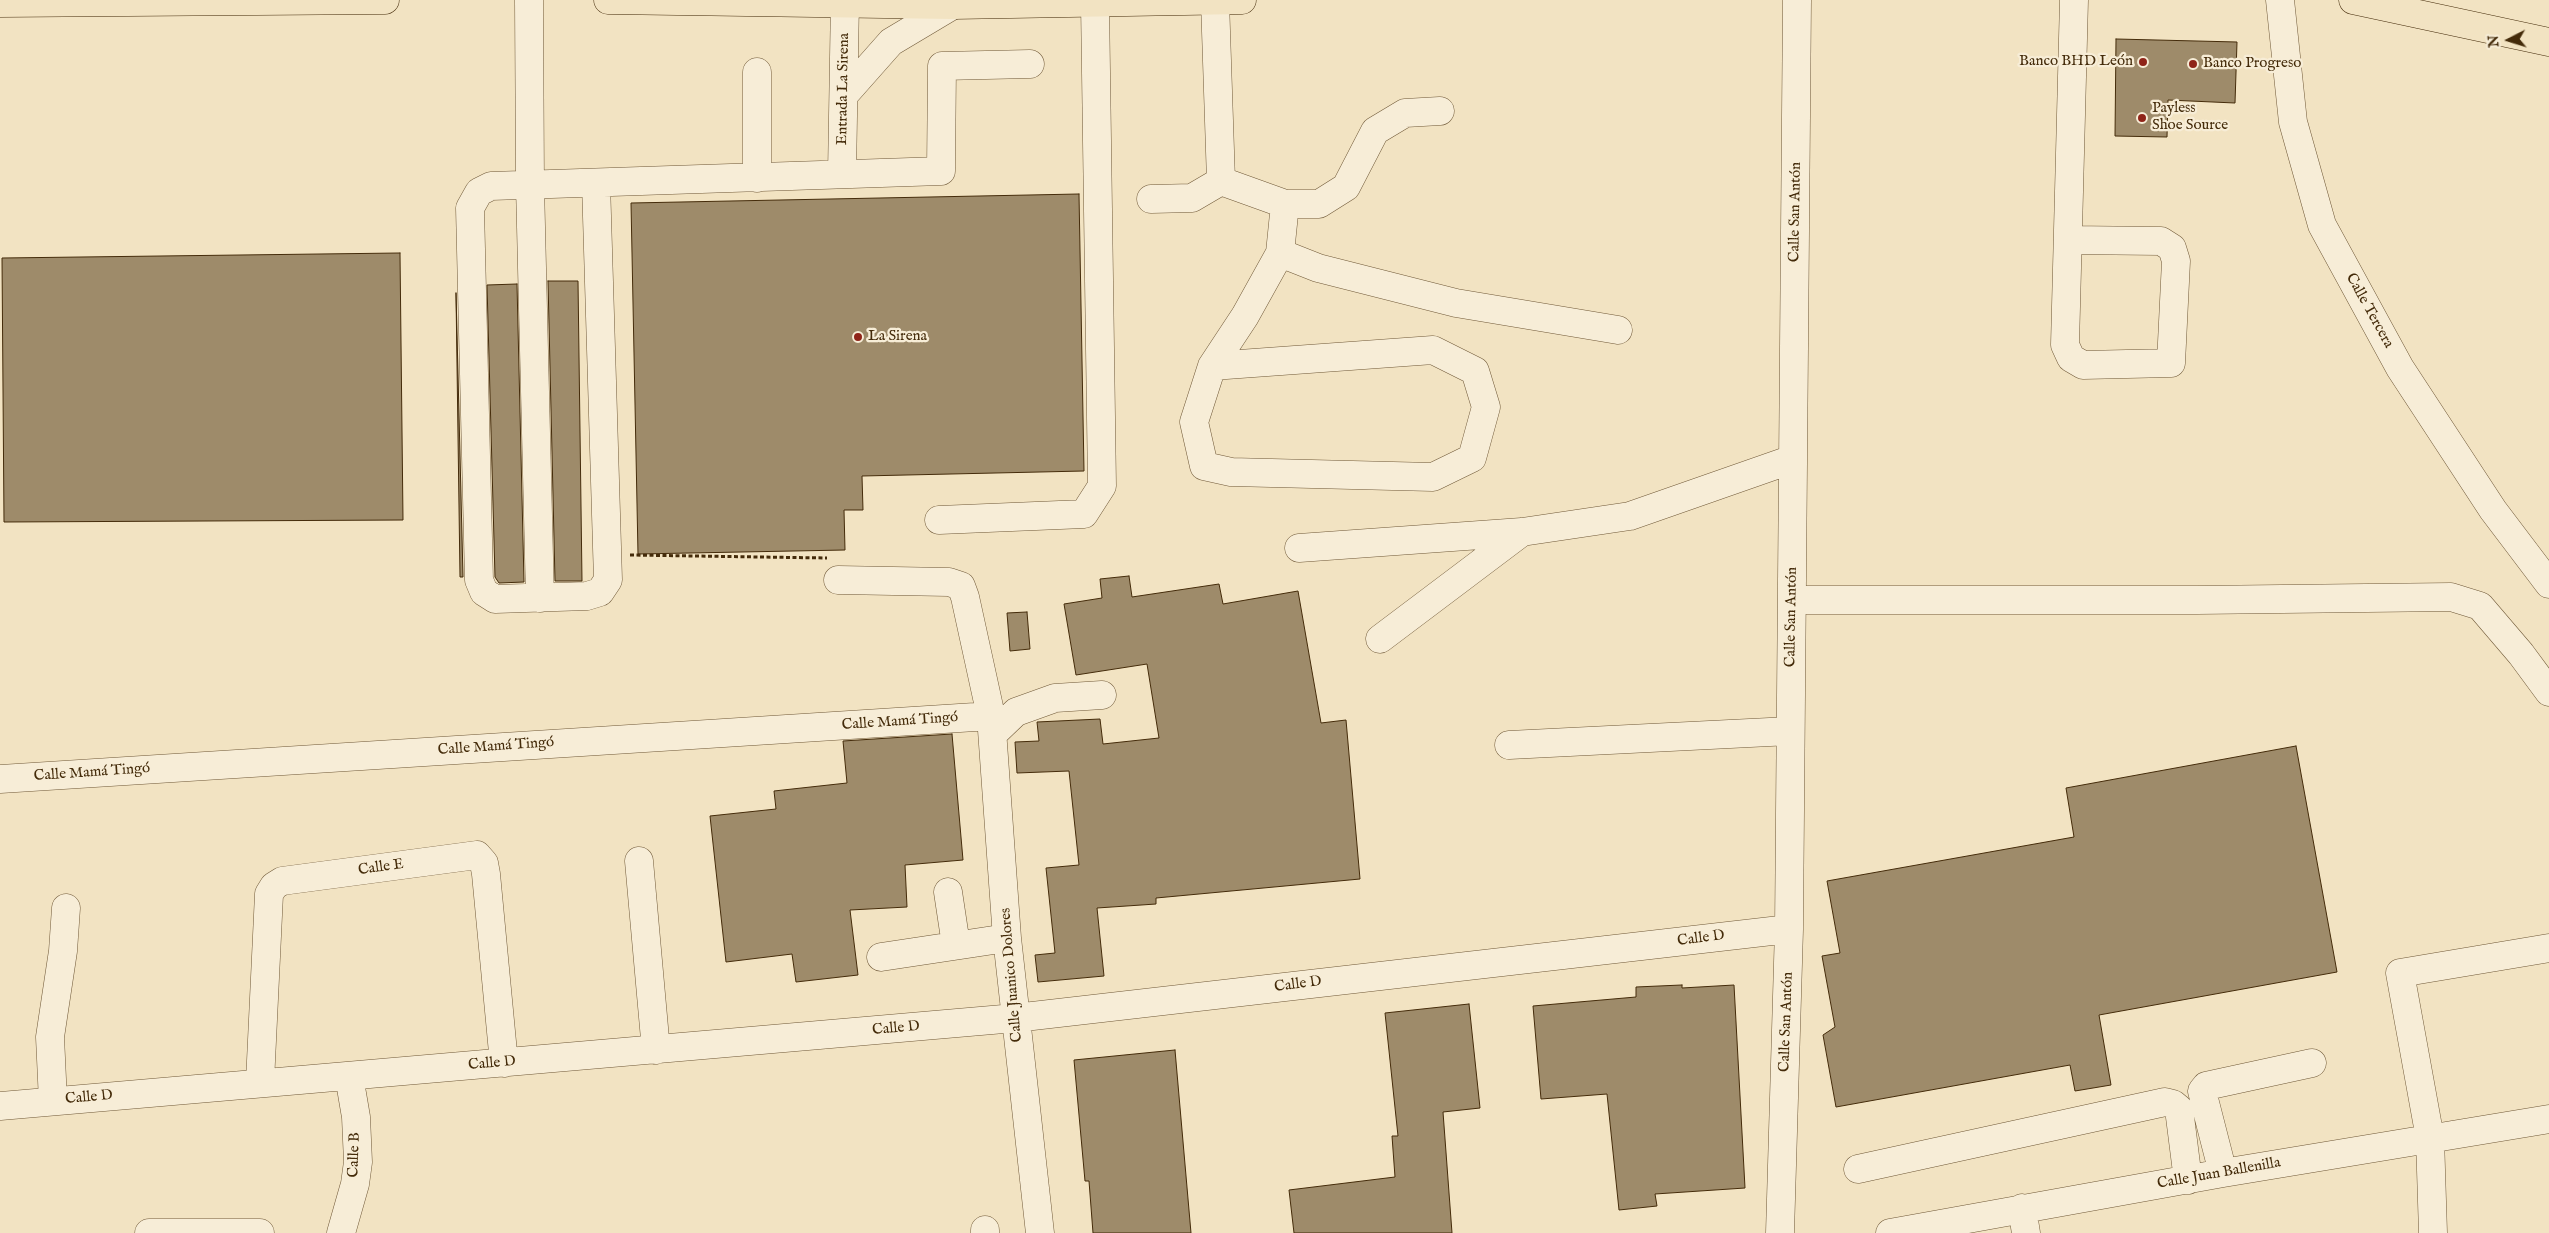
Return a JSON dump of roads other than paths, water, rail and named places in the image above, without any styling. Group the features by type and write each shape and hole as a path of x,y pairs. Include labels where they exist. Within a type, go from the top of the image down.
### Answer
{"main road":[{"path":"0,3 385,0"},
{"path":"608,0 953,5 1242,0"},
{"path":"2353,0 2549,42"}],"street":[{"path":"529,0 530,185 540,598"},
{"path":"1215,0 1222,181"},
{"name":"Calle San Antón","path":"1780,1233 1789,929 1798,0"},
{"path":"2068,240 2161,241 2172,248 2176,260 2171,363 2083,365 2071,358 2065,345 2074,0"},
{"name":"Calle Tercera","path":"2280,0 2293,122 2322,225 2400,368 2493,510 2549,584"},
{"name":"Entrada La Sirena","path":"842,174 845,94 845,2"},
{"path":"939,520 1084,514 1102,486 1095,3"},
{"path":"845,94 891,42 953,5"},
{"path":"596,183 608,580 600,592 594,595 494,599 484,592 479,580 470,208 478,192 491,186 940,172 942,66 1030,64"},
{"path":"757,72 757,178"},
{"path":"1151,199 1192,198 1222,181 1285,204 1319,204 1346,187 1376,130 1405,113 1440,111"},
{"path":"1212,366 1433,350 1475,372 1486,407 1472,458 1433,477 1231,472 1204,466 1194,422 1212,366 1246,316 1280,253 1285,204"},
{"path":"1280,253 1318,268 1456,303 1618,330"},
{"path":"1299,548 1522,532 1630,516 1793,459"},
{"path":"1380,639 1522,532"},
{"name":"Calle Juanico Dolores","path":"838,580 949,582 961,586 992,725 1007,938 1040,1233"},
{"path":"1792,600 2197,600 2451,597 2480,606 2521,654 2549,692"},
{"path":"992,725 1016,712 1055,698 1102,695"},
{"name":"Calle Mamá Tingó","path":"0,779 992,725"},
{"path":"1509,746 1790,732"},
{"name":"Calle E","path":"260,1082 269,894 274,886 282,881 477,855 484,863 486,874 504,1063"},
{"path":"639,860 656,1050"},
{"path":"948,892 956,945"},
{"path":"53,1101 50,1037 63,951 66,908"},
{"name":"Calle D","path":"0,1106 1015,1018 1789,929"},
{"path":"880,957 1007,938"},
{"path":"2433,1233 2430,1138 2400,974 2549,948"},
{"path":"2223,1173 2202,1091 2206,1086 2312,1063"},
{"name":"Calle B","path":"341,1233 355,1184 358,1162 356,1117 349,1076"},
{"path":"1858,1169 2158,1103 2173,1104 2204,1100"},
{"path":"2173,1104 2179,1109 2188,1180"},
{"name":"Calle Juan Ballenilla","path":"1890,1233 2024,1221 2223,1173 2549,1119"},
{"path":"155,1233 260,1233"}],"place":[{"name":"Banco BHD León","path":"2143,62"},
{"name":"Banco Progreso","path":"2193,64"},
{"name":"Payless Shoe Source","path":"2142,118"},
{"name":"La Sirena","path":"858,337"}]}
